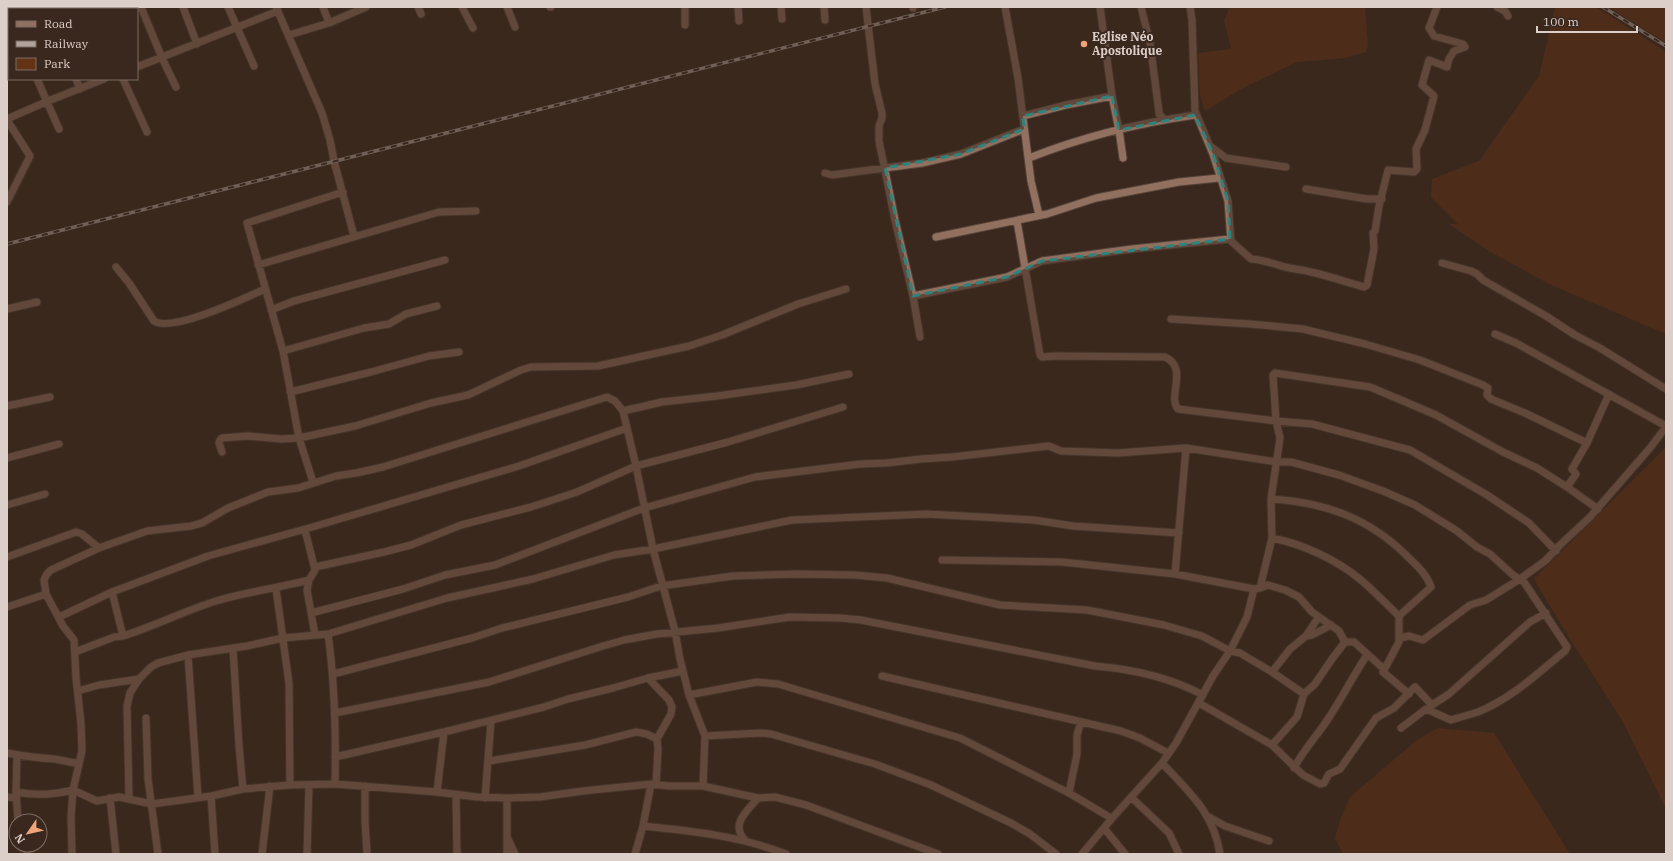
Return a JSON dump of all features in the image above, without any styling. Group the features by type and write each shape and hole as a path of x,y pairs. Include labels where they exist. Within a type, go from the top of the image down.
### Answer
{"street":[{"path":"142,7 162,58 176,87"},
{"path":"183,7 197,44"},
{"path":"228,7 254,66"},
{"path":"323,7 329,23"},
{"path":"289,35 329,23 366,7"},
{"path":"418,7 421,14"},
{"path":"462,7 474,28"},
{"path":"507,7 515,27"},
{"path":"684,7 685,25"},
{"path":"738,7 739,21"},
{"path":"781,7 782,19"},
{"path":"824,7 825,20"},
{"path":"866,7 875,84 882,113 879,126 879,141 894,220 913,296 920,337"},
{"path":"1006,7 1018,78 1033,192 1040,215"},
{"path":"1100,7 1112,96 1123,158"},
{"path":"1141,7 1150,43 1158,112 1165,120"},
{"path":"1190,7 1196,115 1210,146 1219,178 1228,201 1230,239 1251,259 1271,262 1279,266 1311,272 1364,287 1367,285 1374,249 1373,233 1375,231 1379,206 1382,199 1388,170 1414,172 1417,170 1416,149 1425,130 1434,96 1422,85 1429,60 1447,67 1449,59 1454,51 1465,48 1463,44 1434,36 1429,28 1437,7"},
{"path":"1497,7 1505,11 1508,16"},
{"path":"138,67 237,28 277,9 322,113 354,236"},
{"path":"38,80 59,129"},
{"path":"76,80 80,89"},
{"path":"7,202 30,156 7,120 48,101 102,80"},
{"path":"124,80 147,132"},
{"path":"1023,116 1066,104 1112,96"},
{"path":"1028,158 1061,145 1119,130 1196,115"},
{"path":"825,173 832,175 922,164 961,154 1024,129"},
{"path":"1210,146 1226,158 1286,167"},
{"path":"936,238 1017,221 1096,198 1180,182 1219,178"},
{"path":"1306,189 1367,199 1382,199"},
{"path":"313,482 299,438 283,351 248,226 249,222 343,192"},
{"path":"258,265 439,212 476,211"},
{"path":"1017,221 1040,355 1042,357 1165,357 1173,362 1176,372 1176,404 1178,409 1312,424 1370,438 1410,450 1487,495 1529,523 1556,551"},
{"path":"913,296 1007,277 1042,261 1230,239"},
{"path":"271,310 294,301 445,260"},
{"path":"1442,263 1477,274 1483,280 1546,316 1575,335 1618,358 1666,389"},
{"path":"116,267 129,283 154,321 158,323 172,323 214,311 265,289"},
{"path":"222,452 219,443 222,438 252,436 281,439 299,438 355,426 431,403 468,396 521,370 531,367 598,366 698,343 798,304 846,289"},
{"path":"7,308 37,302"},
{"path":"283,351 364,328 389,324 406,314 437,306"},
{"path":"1171,319 1303,329 1366,344 1420,360 1483,385 1488,388 1487,395 1491,399 1525,413 1586,443"},
{"path":"1400,638 1409,636 1423,640 1470,605 1486,600 1520,579 1545,561 1598,509 1666,427 1516,343 1495,334"},
{"path":"290,392 429,356 459,352"},
{"path":"1082,854 1111,818 1132,798 1162,763 1176,743 1230,651 1247,617 1272,538 1271,498 1280,438 1276,421 1273,375 1275,373 1370,387 1436,415 1503,452 1537,468 1567,486 1598,509"},
{"path":"623,411 662,402 796,385 849,374"},
{"path":"1567,486 1576,474 1572,468 1586,443 1609,394"},
{"path":"7,406 50,397"},
{"path":"72,854 70,833 73,790 82,743 78,691 73,638 64,628 46,594 44,580 49,571 99,548 147,531 191,526 209,519 228,508 262,494 298,488 313,482 336,476 383,467 607,397 614,400 623,411 653,550 664,586 689,695 699,724 705,736 703,786"},
{"path":"315,567 410,545 461,524 531,507 577,492 636,466 736,440 843,407"},
{"path":"59,618 112,592 208,556 305,530 519,466 627,428"},
{"path":"7,458 59,444"},
{"path":"311,613 403,589 445,575 495,565 644,508 755,477 860,464 887,463 921,458 952,457 1049,446 1061,451 1118,453 1186,448 1277,462 1291,462 1383,491 1415,505 1457,531 1477,547 1490,554 1513,575 1524,582 1546,613 1567,647 1526,684 1501,700 1478,712 1451,720 1429,707 1415,687 1394,708 1376,718 1340,769 1329,774 1324,783 1320,784 1303,775 1294,768 1272,745 1199,703"},
{"path":"1176,574 1186,448"},
{"path":"7,504 45,494"},
{"path":"1271,498 1326,508 1362,522 1391,540 1418,566 1429,581 1431,587 1399,616"},
{"path":"129,798 128,700 130,693 139,679 151,667 158,663 188,655 283,638 328,634 447,598 533,579 614,555 653,550 792,520 854,516 927,514 1034,520 1083,527 1179,533"},
{"path":"305,530 315,567 309,580 307,590 316,635"},
{"path":"7,557 76,532 82,534 99,548"},
{"path":"1272,538 1287,541 1312,550 1342,567 1360,580 1399,616 1400,638 1384,670"},
{"path":"942,560 1062,562 1176,574 1257,588 1268,585 1285,590 1299,597 1318,618 1339,631 1345,642"},
{"path":"333,674 472,638 502,628 628,597 664,586 734,576 841,575 887,578 1000,605 1087,610 1164,625 1202,636 1230,651 1240,652 1304,694"},
{"path":"74,652 114,637 123,636 215,602 239,595 276,589 309,580"},
{"path":"276,589 289,682 290,785"},
{"path":"112,592 123,636"},
{"path":"7,607 46,594"},
{"path":"1401,728 1449,694 1530,622 1546,613"},
{"path":"335,713 489,682 624,640 675,631 718,628 790,617 861,620 1095,666 1121,668 1185,685 1203,695"},
{"path":"1272,672 1290,649 1306,636 1318,618"},
{"path":"1306,636 1312,635 1331,625"},
{"path":"328,634 333,674 335,713 335,784"},
{"path":"1345,642 1354,642 1367,656 1384,670 1383,672 1409,694"},
{"path":"1272,745 1297,717 1304,694 1315,684 1345,642"},
{"path":"233,648 238,746 243,789"},
{"path":"188,655 198,797"},
{"path":"1294,768 1302,753 1328,720 1352,678 1367,656"},
{"path":"336,757 491,721 648,678 683,671"},
{"path":"882,676 1044,712 1132,734 1168,753"},
{"path":"635,854 654,785 658,749 656,739 671,714 672,707 669,700 648,678"},
{"path":"78,691 99,685 139,679"},
{"path":"689,695 757,682 778,684 960,738 1069,793 1111,818"},
{"path":"146,718 148,779 158,854"},
{"path":"486,798 491,721"},
{"path":"1069,793 1077,754 1077,735 1081,722"},
{"path":"437,792 444,732"},
{"path":"489,761 585,745 636,732 647,734 656,739"},
{"path":"705,736 761,733 771,734 875,764 931,785 1011,823 1030,834 1056,854"},
{"path":"7,753 36,759 58,759 68,763 79,763"},
{"path":"17,813 16,795 18,755"},
{"path":"1162,763 1193,794 1210,819 1225,826 1269,841"},
{"path":"7,797 16,795 55,794 73,790 97,801 119,797 152,804 211,796 243,789 290,785 309,786 335,784 437,792 486,798 540,797 583,791 654,785 703,786 758,798 775,797 806,805 938,854"},
{"path":"262,854 270,786"},
{"path":"307,854 309,786"},
{"path":"365,786 367,854"},
{"path":"456,795 457,854"},
{"path":"211,796 215,854"},
{"path":"110,798 116,854"},
{"path":"506,854 507,798"},
{"path":"746,841 741,836 739,821 758,798"},
{"path":"1132,798 1169,833 1179,854"},
{"path":"1203,809 1214,828 1220,854"},
{"path":"643,826 712,834 746,841 786,854"},
{"path":"1104,828 1124,854"},
{"path":"507,835 515,854"}],"highlighted area":[{"path":"1112,96 1119,130 1195,115 1213,154 1228,201 1230,239 1042,261 1007,277 913,296 885,168 961,154 1024,129 1023,116"}],"green space":[{"path":"1230,7 1365,7 1368,45 1366,52 1345,58 1297,62 1241,89 1205,111 1200,95 1198,53 1231,49 1224,20"},
{"path":"1555,7 1596,7 1666,52 1666,334 1549,284 1489,251 1449,224 1458,224 1431,197 1432,179 1479,161 1539,76"},
{"path":"1609,7 1666,7 1666,43"},
{"path":"1666,447 1666,809 1622,720 1571,641 1534,579"},
{"path":"1438,728 1494,733 1570,854 1343,854 1335,838 1340,820 1350,797 1417,740"}],"railway":[{"path":"7,244 945,7"},
{"path":"1603,7 1666,46"}],"place":[{"name":"Eglise Néo Apostolique","path":"1084,44"}]}
